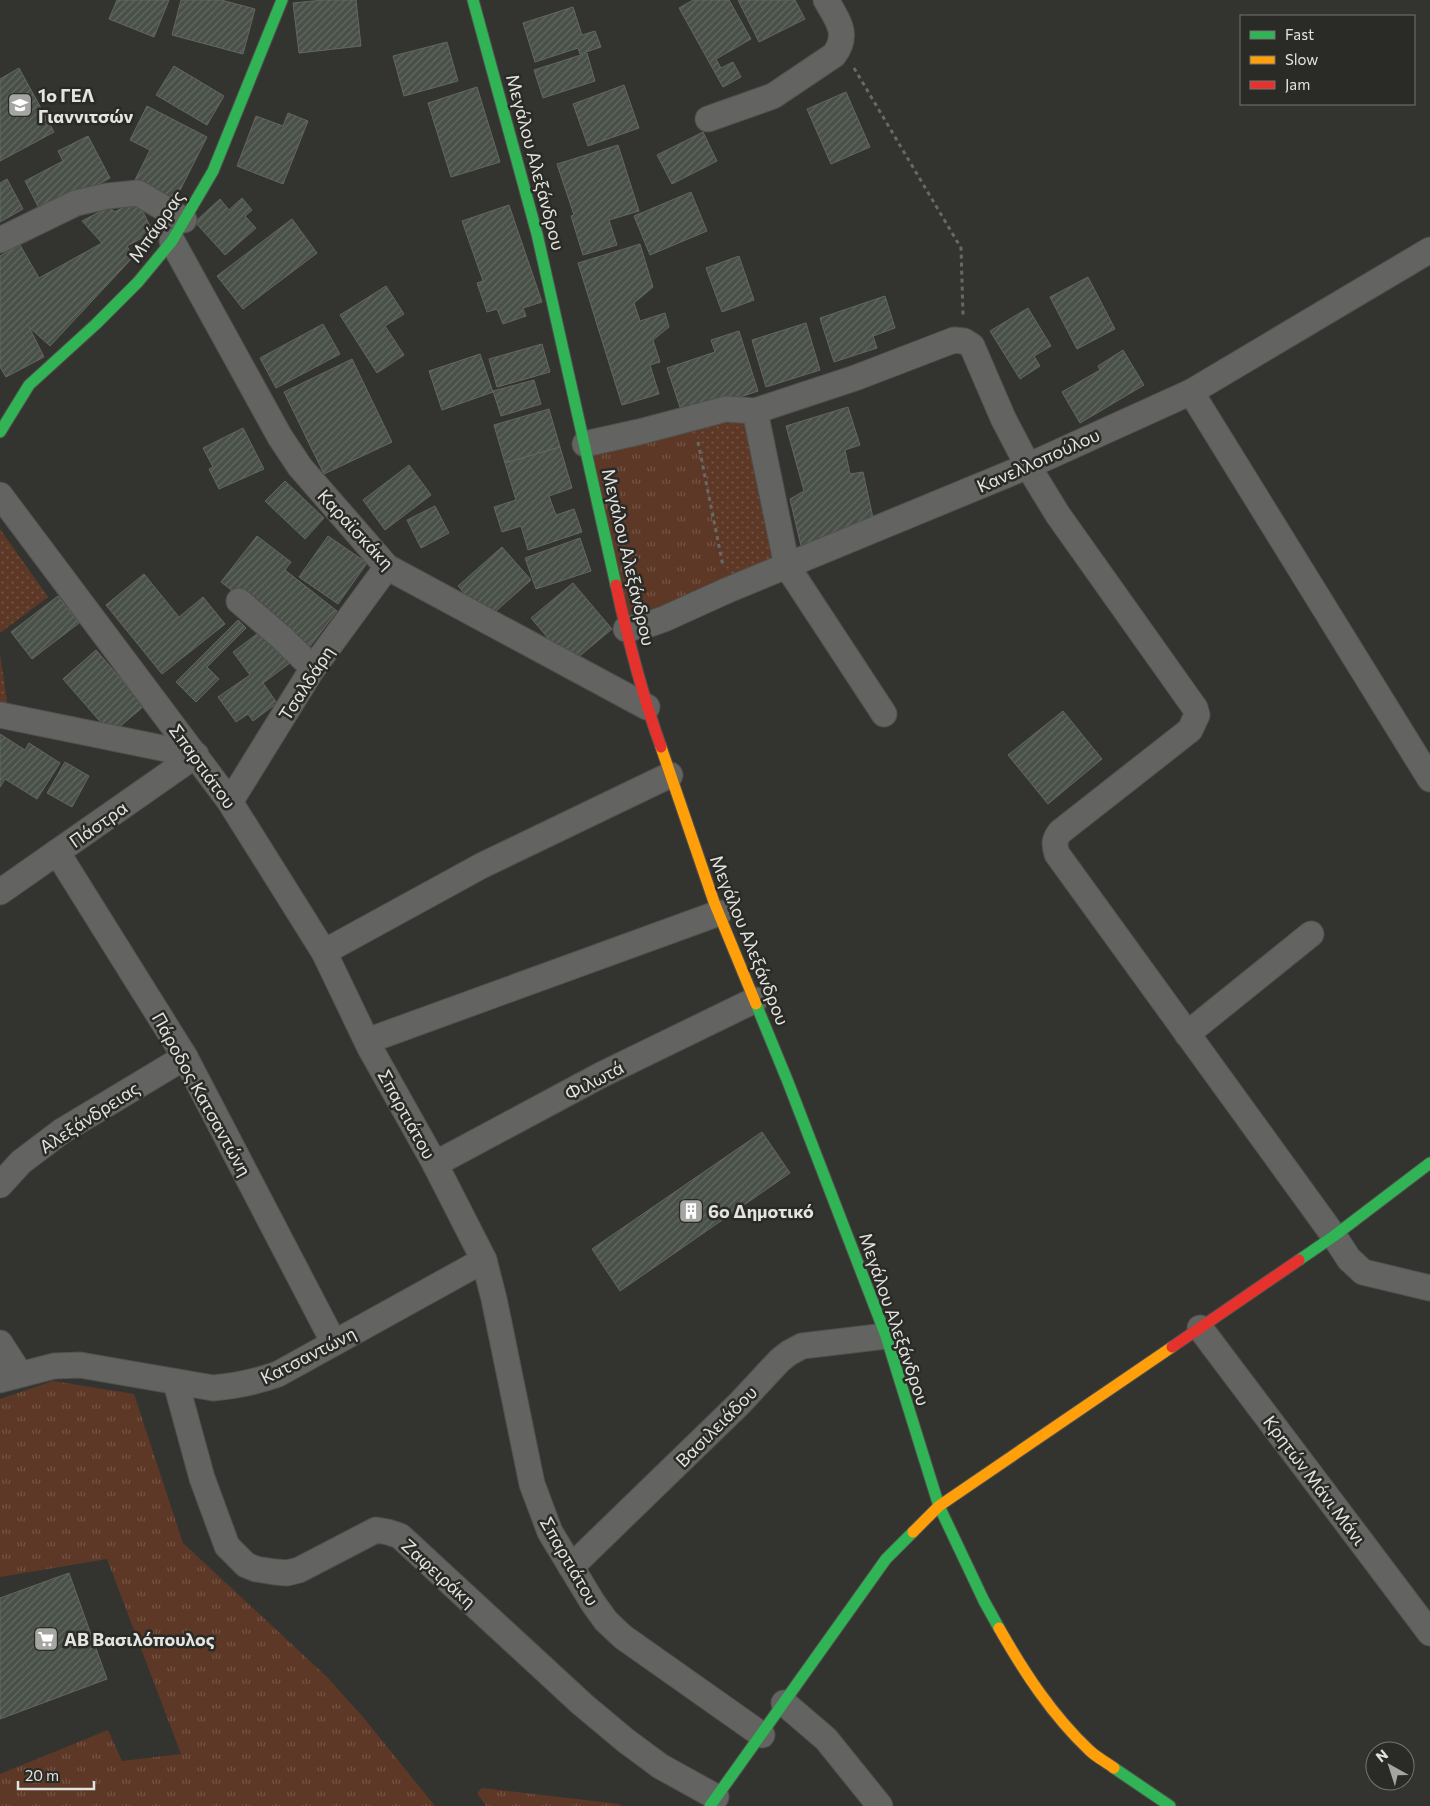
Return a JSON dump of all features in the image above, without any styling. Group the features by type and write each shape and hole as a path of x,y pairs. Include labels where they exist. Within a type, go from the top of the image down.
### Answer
{"main road":[{"name":"Μπάφρας","path":"0,432 29,385 96,324 138,282 178,230 213,171 282,0"},
{"name":"Μεγάλου Αλεξάνδρου","path":"473,0 504,106 537,234 626,629 647,707 719,913 755,1000 886,1336 939,1506 984,1601 1018,1661 1056,1715 1090,1751 1170,1806"},
{"path":"713,1802 886,1559 939,1506 1334,1236 1430,1163"}],"street":[{"path":"708,119 773,96 834,55 839,48 842,36 840,26 826,0"},
{"path":"0,240 76,203 107,196 138,193 178,230"},
{"name":"Καραϊσκάκη","path":"178,230 280,437 300,467 387,567 647,707"},
{"name":"Κανελλοπούλου","path":"626,629 664,619 728,590 1028,466 1191,392 1430,250"},
{"path":"585,444 639,432 726,408 755,411 855,378 954,340 964,340 972,346 1028,466 1058,515 1195,708 1196,715 1190,730 1060,832 1055,839 1054,847 1057,854 1349,1259 1363,1272 1429,1289"},
{"path":"1191,392 1430,779"},
{"path":"755,411 787,566 884,714"},
{"name":"Σπαρτιάτου","path":"0,495 230,802 324,952 366,1041 435,1164 484,1260 494,1299 532,1484 550,1532 571,1567 606,1621 623,1637 762,1735"},
{"name":"Τσαλδάρη","path":"230,802 313,668 387,567"},
{"path":"239,601 313,668"},
{"path":"0,715 196,755"},
{"name":"Πάστρα","path":"0,892 196,755"},
{"path":"324,952 481,866 670,775"},
{"name":"Πάροδος Κατσαντώνη","path":"57,852 185,1056 334,1343"},
{"path":"366,1041 719,913"},
{"path":"1187,1034 1311,934"},
{"name":"Φιλωτά","path":"435,1164 600,1075 755,1000"},
{"name":"Αλεξάνδρειας","path":"0,1185 21,1162 62,1131 185,1056"},
{"name":"Κατσαντώνη","path":"10,1377 54,1366 80,1365 213,1388 257,1382 278,1374 484,1260"},
{"name":"Κρητών Μάνι Μάνι","path":"1200,1328 1430,1633"},
{"name":"Βασιλειάδου","path":"571,1567 739,1404 789,1352 802,1346 886,1336"},
{"path":"0,1343 10,1377"},
{"name":"Ζαφειράκη","path":"176,1382 202,1478 227,1546 246,1565 256,1569 287,1572 299,1570 376,1530 400,1536 582,1704 624,1740 713,1802"},
{"path":"784,1703 826,1739 880,1806"}],"path":[{"path":"839,48 856,72 961,248 964,340"},
{"path":"693,417 728,590"}],"green space":[{"path":"755,411 787,566 728,590 693,417"},
{"path":"693,417 728,590 626,629 585,444"},
{"path":"0,529 48,597 0,633"},
{"path":"0,654 9,715 0,713"},
{"path":"53,1381 134,1394 183,1543 327,1677 363,1717 435,1806 0,1806 0,1774 108,1730 122,1761 181,1754 107,1559 0,1577 0,1399"},
{"path":"482,1788 619,1804 622,1806 486,1806 477,1793"}],"building":[{"path":"117,0 169,0 154,37 109,19"},
{"path":"181,0 221,0 255,9 243,54 172,35"},
{"path":"323,0 356,0 361,46 299,53 293,3"},
{"path":"693,0 729,0 751,39 716,59 721,68 733,62 741,77 723,87 679,8"},
{"path":"738,0 795,0 805,19 759,42"},
{"path":"573,7 582,35 595,31 601,47 580,54 578,48 535,62 523,23"},
{"path":"447,42 458,81 404,96 393,56"},
{"path":"587,53 595,81 543,98 534,70"},
{"path":"174,66 224,96 207,125 156,95"},
{"name":"1o ΓΕΛ Γιαννιτσών","path":"19,68 54,132 0,161 0,79"},
{"path":"624,85 639,128 588,146 573,104"},
{"path":"477,87 500,162 451,177 428,103"},
{"path":"846,92 870,147 831,164 807,109"},
{"path":"147,106 207,137 173,204 133,184 150,150 130,140"},
{"path":"288,113 308,121 283,184 237,166 256,116 283,126"},
{"path":"703,132 717,161 672,184 657,155"},
{"path":"88,136 110,178 42,214 25,181 63,161 58,151"},
{"path":"618,145 639,211 609,220 617,245 583,255 571,216 574,215 557,164"},
{"path":"7,179 23,209 0,222 0,183"},
{"path":"691,192 707,231 650,255 634,216"},
{"path":"242,198 252,210 245,216 256,228 225,255 195,222 220,199 229,210"},
{"path":"137,200 153,232 127,246 133,257 50,346 29,327 44,357 6,377 0,367 0,256 20,245 39,278 102,243 82,221 109,207 115,212"},
{"path":"509,205 542,302 523,308 526,316 503,324 497,309 487,312 477,283 483,281 462,221"},
{"path":"292,219 317,253 243,309 217,276"},
{"path":"640,244 653,287 634,303 640,321 665,313 669,327 653,340 660,362 650,365 659,394 622,405 578,263"},
{"path":"739,256 754,300 722,312 706,268"},
{"path":"1088,277 1115,329 1077,349 1050,297"},
{"path":"386,286 404,314 385,326 404,355 377,373 340,315"},
{"path":"885,296 895,328 873,336 877,348 834,362 820,318"},
{"path":"1028,308 1051,346 1034,356 1040,366 1020,379 990,331"},
{"path":"806,323 820,370 766,387 752,340"},
{"path":"323,324 340,354 276,388 260,358"},
{"path":"739,331 758,391 683,416 667,368 715,352 711,340"},
{"path":"542,344 550,372 497,387 489,359"},
{"path":"1123,350 1144,385 1080,423 1062,392 1100,370 1098,366"},
{"path":"480,354 493,392 442,410 429,371"},
{"path":"352,359 392,442 324,474 284,392"},
{"path":"534,380 541,404 501,416 493,391"},
{"path":"848,407 860,445 845,450 850,474 863,472 873,518 801,546 790,499 804,491 786,426"},
{"path":"549,409 560,447 505,463 494,425"},
{"path":"243,428 264,469 219,489 209,469 213,467 203,448"},
{"path":"560,447 572,488 549,496 556,515 574,509 582,532 528,550 521,526 502,532 494,507 516,500 505,463"},
{"path":"409,465 431,495 385,530 363,500"},
{"path":"285,481 324,518 305,539 265,501"},
{"path":"435,506 449,533 421,548 407,520"},
{"path":"257,536 291,562 285,570 337,611 308,649 221,582"},
{"path":"328,536 367,563 338,604 299,577"},
{"path":"580,538 591,571 536,589 525,558"},
{"path":"502,547 531,580 487,619 458,586"},
{"path":"144,574 179,617 203,597 225,624 162,674 106,605"},
{"path":"573,583 612,629 570,664 531,618"},
{"path":"58,596 79,623 32,659 11,632"},
{"path":"238,620 246,628 207,667 219,679 196,702 176,682"},
{"path":"265,628 290,663 263,683 277,703 253,721 248,714 236,722 218,697 250,675 233,652"},
{"path":"96,650 144,706 111,734 63,679"},
{"path":"1063,711 1102,759 1048,804 1008,755"},
{"path":"0,734 25,750 29,743 60,763 37,799 5,779 0,787"},
{"path":"65,762 89,776 72,807 47,793"},
{"name":"6ο Δημοτικό","path":"762,1132 790,1173 620,1291 592,1249"},
{"name":"ΑΒ Βασιλόπουλος","path":"69,1573 107,1679 0,1719 0,1598"}],"traffic: fast":[{"path":"0,432 29,385 96,324 138,282 172,241 213,171 282,0"},
{"path":"473,0 537,234 616,585"},
{"path":"756,1004 886,1336 939,1506 984,1601 999,1628"},
{"path":"1299,1260 1334,1236 1430,1163"},
{"path":"710,1806 886,1559 913,1532"},
{"path":"1114,1768 1170,1806"}],"traffic: slow":[{"path":"661,747 714,902 756,1004"},
{"path":"913,1532 939,1506 1172,1347"},
{"path":"999,1628 1018,1661 1051,1708 1092,1753 1114,1768"}],"traffic: jam":[{"path":"616,585 636,667 661,747"},
{"path":"1172,1347 1299,1260"}],"place":[{"name":"1o ΓΕΛ Γιαννιτσών","path":"20,105"},
{"name":"6ο Δημοτικό","path":"691,1211"},
{"name":"ΑΒ Βασιλόπουλος","path":"46,1639"}]}
